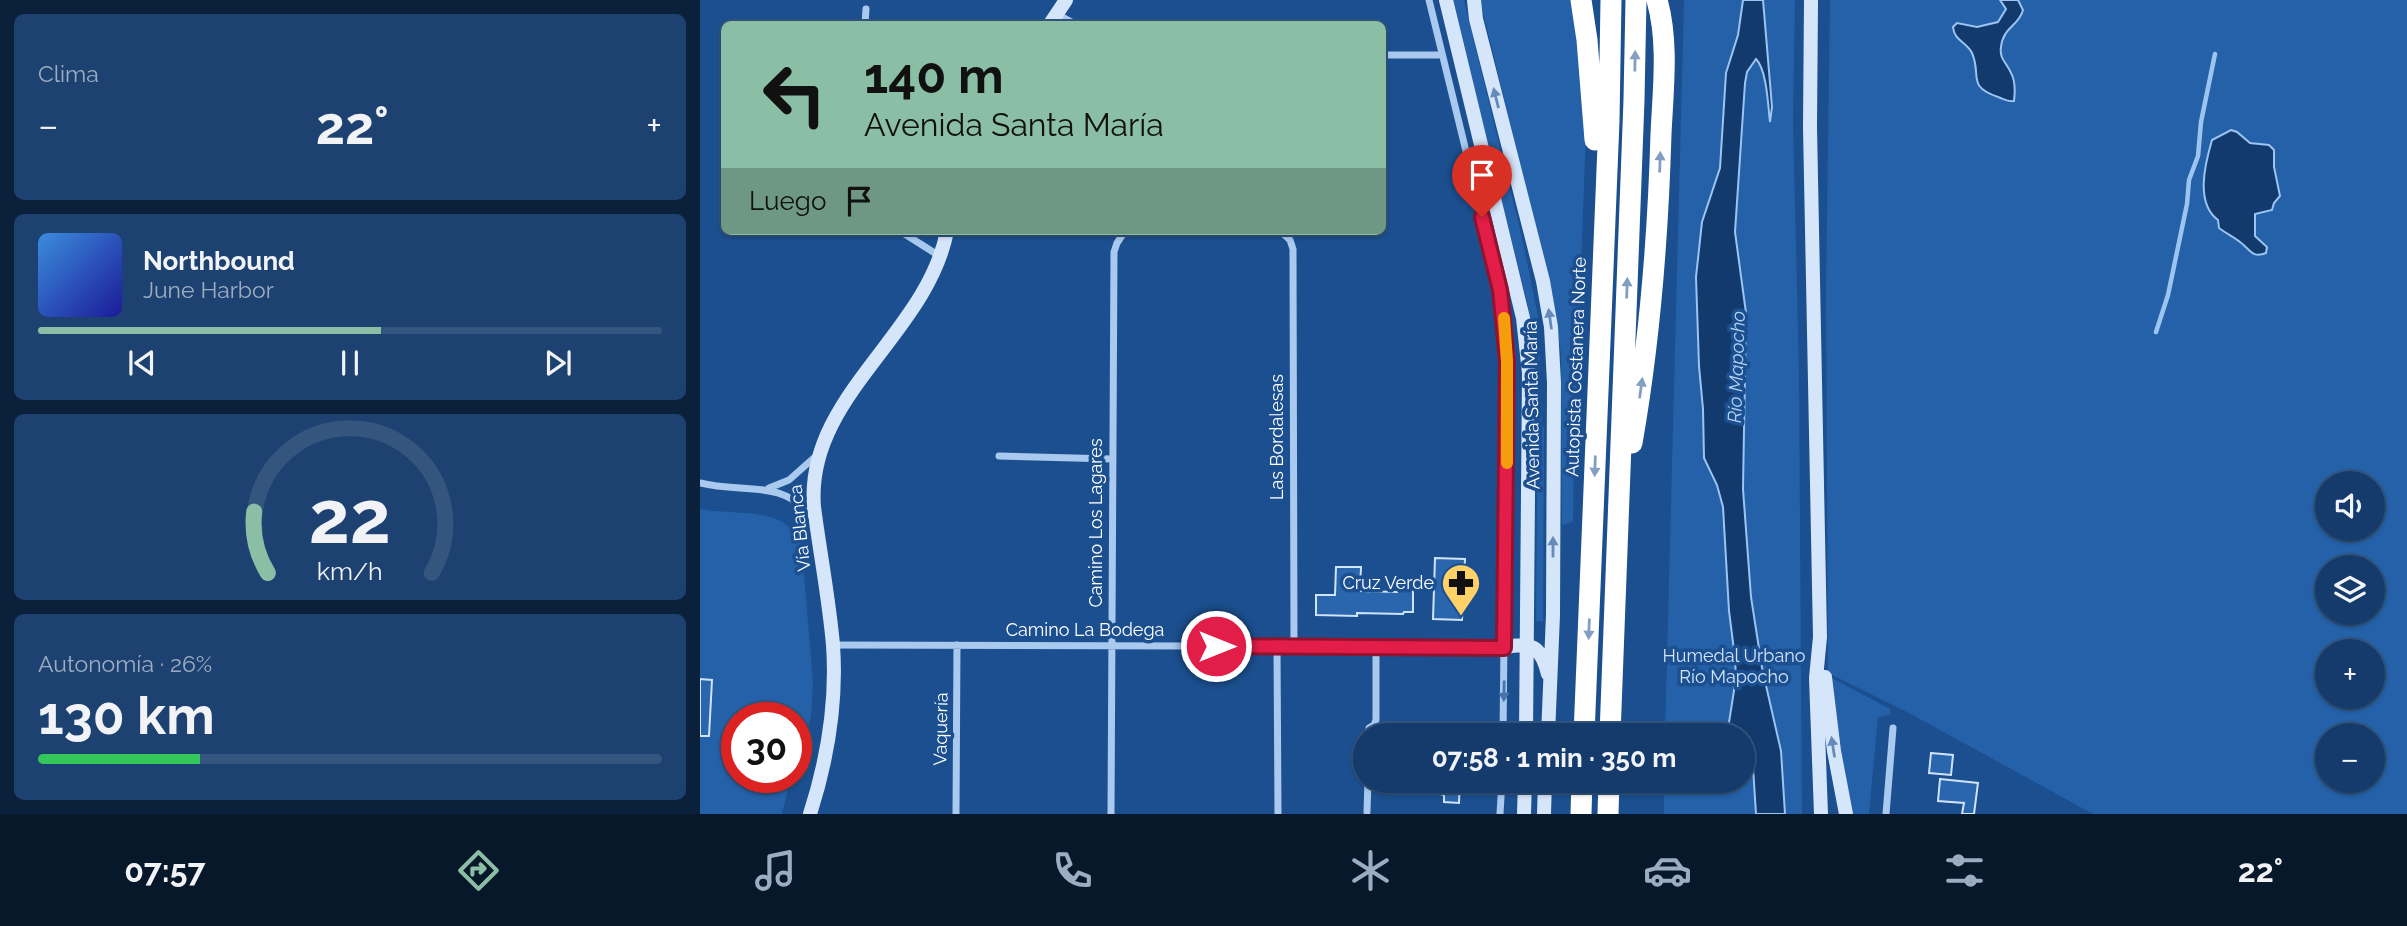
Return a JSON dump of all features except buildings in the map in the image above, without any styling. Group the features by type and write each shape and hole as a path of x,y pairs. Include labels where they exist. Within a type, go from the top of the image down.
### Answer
{"highway":[{"path":"1581,0 1594,109 1602,299"},
{"name":"Autopista Costanera Norte","path":"1584,723 1611,0"},
{"path":"1610,723 1636,0"},
{"path":"1619,503 1637,414 1654,284 1663,52 1657,0"},
{"path":"1581,814 1582,793"},
{"path":"1608,814 1609,793"}],"main road":[{"path":"1054,19 1066,0"},
{"name":"Avenida Santa María","path":"1446,0 1521,306 1528,346 1526,723"},
{"name":"Avenida Santa María","path":"1474,0 1476,19 1543,281 1551,327 1553,506 1548,723"},
{"path":"1811,0 1810,127 1820,637 1834,751 1846,814"},
{"name":"Vía Blanca","path":"810,814 829,732 834,674 833,645 812,491 818,453 829,427 925,292 946,235"},
{"path":"1820,637 1816,678 1821,814"},
{"path":"1504,648 1528,645 1541,654 1550,686"},
{"path":"1504,648 1519,662 1528,680"},
{"path":"1524,814 1525,793"},
{"path":"1544,814 1545,793"}],"street":[{"name":"Avenida Santa María","path":"1429,0 1500,290 1505,325 1507,361 1503,723"},
{"path":"864,21 866,9"},
{"path":"1386,55 1442,55"},
{"path":"906,235 940,257"},
{"name":"Camino Los Lagares","path":"1111,814 1114,252 1122,235"},
{"name":"Las Bordalesas","path":"1284,235 1290,240 1293,249 1294,647"},
{"path":"765,489 789,480 810,464 818,453"},
{"path":"999,456 1112,458"},
{"path":"700,483 765,489 790,496 802,505 817,529"},
{"name":"Camino La Bodega","path":"833,645 1504,648"},
{"name":"Vaquería","path":"956,814 957,645"},
{"path":"1277,647 1278,814"},
{"path":"1375,723 1376,647"},
{"path":"1886,814 1893,728"},
{"path":"1367,793 1367,812"},
{"path":"1500,814 1501,793"}],"green space":[{"path":"1452,0 1464,0 1523,242 1538,316 1544,428 1543,622 1536,621 1536,346"},
{"path":"1480,0 1575,0 1587,106 1573,522 1562,525 1561,354 1553,299"},
{"name":"Humedal Urbano Río Mapocho","path":"1684,0 1795,0 1793,121 1799,376 1802,814 1664,814 1664,793 1755,793 1755,723 1665,723"},
{"path":"1830,0 2407,0 2407,814 2093,814 1909,713 1828,673 1826,289"},
{"path":"700,509 766,516 786,525 801,539 813,682 812,702 721,702 721,793 787,793 782,814 700,814"},
{"path":"1828,676 1890,709 1890,715 1878,717 1869,814 1850,814"}],"water":[{"name":"Río Mapocho","path":"1743,0 1763,0 1772,107 1770,122 1765,80 1756,59 1747,72 1745,83 1735,232 1746,313 1743,489 1751,597 1762,668 1781,751 1785,814 1756,814 1755,723 1729,723 1736,678 1723,507 1717,485 1704,458 1696,277 1702,222 1720,168 1726,73 1738,35"},
{"path":"2000,0 2018,0 2023,10 2002,40 2001,47 2002,58 2013,79 2014,101 1982,89 1978,84 1972,53 1958,38 1953,27 1957,23 1977,27 1998,22 2006,9"},
{"path":"2231,130 2250,143 2269,145 2274,150 2274,167 2280,196 2272,210 2255,214 2255,236 2267,247 2266,253 2261,255 2252,252 2219,228 2218,220 2206,204 2204,183 2212,140"}],"waterway":[{"path":"2156,332 2168,295 2187,204 2189,180 2198,156 2201,122 2215,54"}],"slow traffic":[{"path":"1504,318 1507,361 1507,463"}],"place":[{"name":"Cruz Verde","path":"1461,617"}],"route":[{"path":"1216,646 1504,648 1507,361 1500,290 1482,217"}]}
